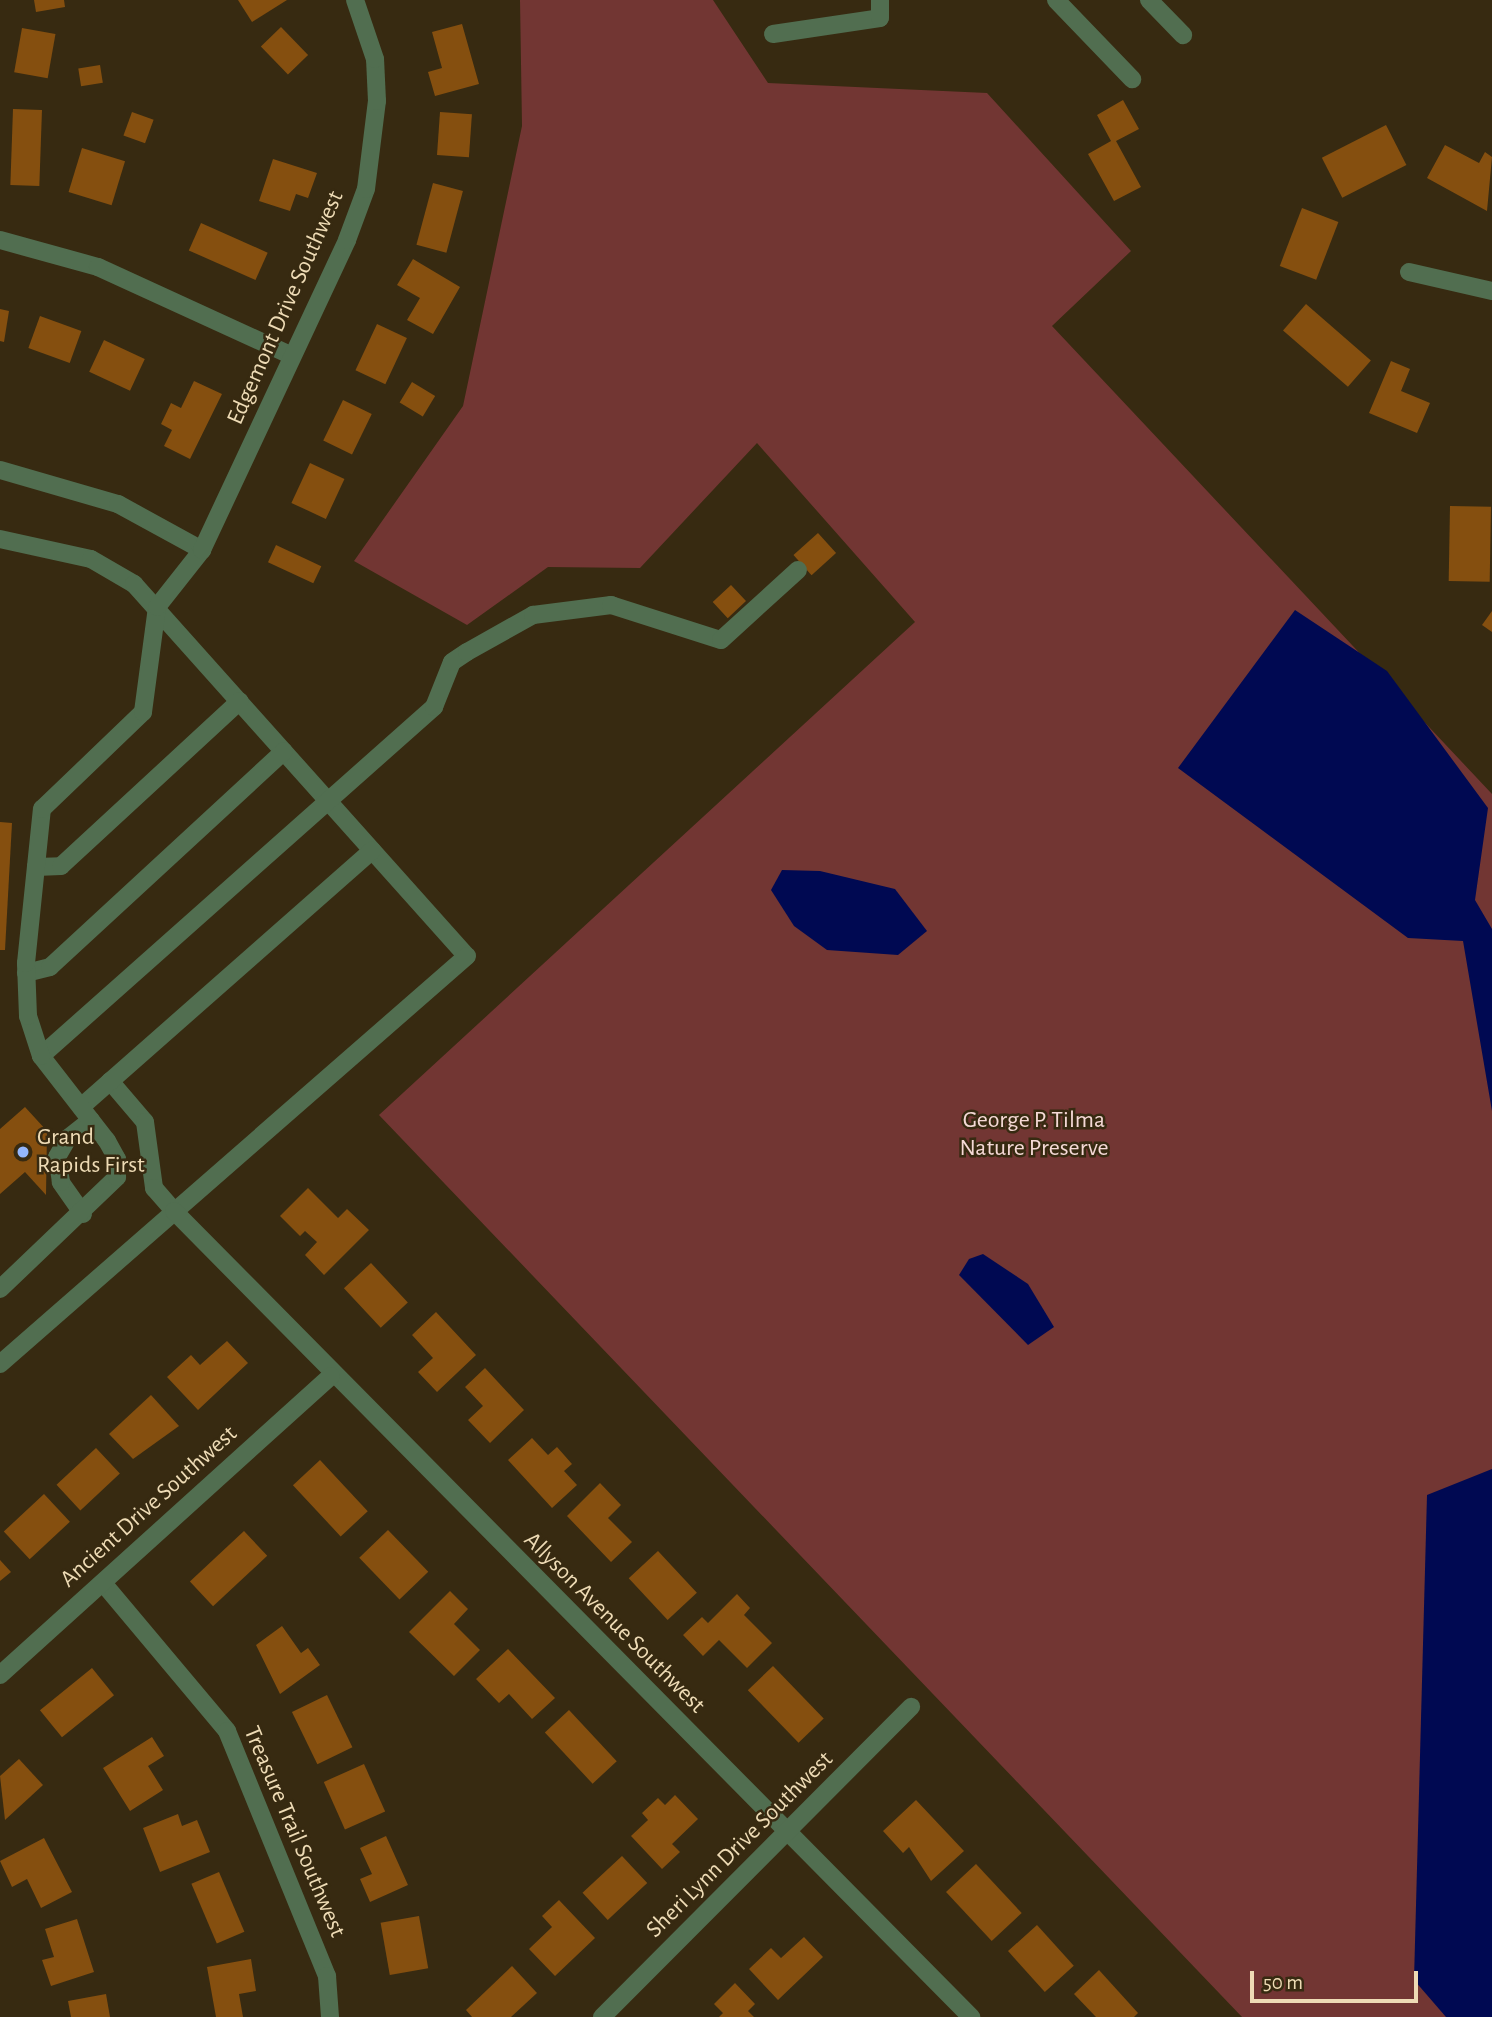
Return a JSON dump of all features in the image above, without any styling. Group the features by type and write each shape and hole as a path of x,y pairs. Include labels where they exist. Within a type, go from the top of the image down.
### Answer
{"street":[{"name":"Edgemont Drive Southwest","path":"157,607 202,550 223,508 366,189 375,59 355,0"},
{"path":"773,34 880,18 880,0"},
{"path":"1056,0 1132,79"},
{"path":"1149,0 1183,36"},
{"path":"0,240 98,267 292,356"},
{"path":"1409,272 1492,291"},
{"path":"0,470 118,504 202,550"},
{"path":"0,539 101,564 157,607 467,956 0,1364"},
{"path":"41,1056 434,707 452,662 533,615 611,605 721,640 798,570"},
{"path":"0,1289 83,1214 117,1177 117,1159 86,1113 41,1056 27,1016 26,973 42,809 125,732 149,699 157,607"},
{"path":"36,867 61,866 240,701"},
{"path":"26,973 50,967 284,751"},
{"path":"83,1214 61,1181 57,1157 110,1082 372,850"},
{"name":"Allyson Avenue Southwest","path":"110,1082 145,1122 154,1188 174,1211 331,1376 971,2017"},
{"name":"Ancient Drive Southwest","path":"0,1675 331,1376"},
{"name":"Treasure Trail Southwest","path":"103,1583 227,1731 327,1976 330,2017"},
{"name":"Sheri Lynn Drive Southwest","path":"602,2017 911,1707"}],"green space":[{"name":"George P. Tilma Nature Preserve","path":"520,0 713,0 768,83 987,93 1131,251 1052,326 1492,794 1492,2017 1242,2017 379,1115 915,622 757,443 640,568 548,567 467,625 354,561 463,406 522,126"}],"shaded area":[{"path":"1295,610 1387,671 1488,808 1475,900 1492,929 1492,1111 1463,941 1408,938 1178,768"},
{"path":"782,870 820,871 895,889 927,931 898,955 827,950 794,926 771,890"},
{"path":"983,1254 1028,1284 1054,1327 1028,1345 959,1275 969,1259"},
{"path":"1492,1469 1492,2017 1446,2017 1414,1980 1427,1495"}],"building":[{"path":"34,0 64,0 65,7 36,12"},
{"path":"238,0 287,0 252,22"},
{"path":"462,24 479,84 435,96 428,72 442,68 432,32"},
{"path":"281,27 308,55 288,75 261,46"},
{"path":"22,28 55,34 48,78 14,72"},
{"path":"100,65 103,83 81,86 78,68"},
{"path":"1123,100 1139,129 1116,141 1141,187 1114,201 1088,154 1111,141 1097,115"},
{"path":"13,109 42,110 39,186 10,185"},
{"path":"132,112 154,120 145,143 123,135"},
{"path":"440,112 472,114 469,157 437,155"},
{"path":"1386,125 1406,165 1342,198 1322,158"},
{"path":"1445,145 1479,163 1485,152 1492,157 1487,211 1427,178"},
{"path":"82,148 125,161 112,205 69,192"},
{"path":"273,159 317,173 308,198 296,194 290,211 259,201"},
{"path":"433,183 463,191 446,253 416,245"},
{"path":"1302,208 1338,222 1316,280 1280,266"},
{"path":"201,223 268,253 255,280 189,250"},
{"path":"413,259 460,287 433,334 407,320 420,298 397,285"},
{"path":"1306,304 1371,360 1348,387 1283,330"},
{"path":"0,309 9,311 4,342 0,341"},
{"path":"40,316 81,331 70,363 28,348"},
{"path":"377,324 407,338 385,384 355,370"},
{"path":"104,340 145,359 130,391 89,372"},
{"path":"1391,361 1410,369 1401,391 1430,403 1417,433 1369,413"},
{"path":"194,381 222,394 190,459 164,446 172,430 161,424 171,403 181,408"},
{"path":"412,382 435,396 423,416 400,403"},
{"path":"343,400 372,414 352,454 323,440"},
{"path":"310,463 344,479 326,519 291,503"},
{"path":"1450,506 1491,507 1490,582 1449,581"},
{"path":"818,533 836,553 812,575 793,555"},
{"path":"276,545 321,566 313,583 268,562"},
{"path":"731,585 746,601 728,618 713,602"},
{"path":"1492,611 1492,632 1482,625"},
{"path":"0,822 12,823 5,950 0,950"},
{"name":"Grand Rapids First","path":"25,1107 47,1131 46,1195 25,1172 0,1194 0,1129"},
{"path":"308,1188 338,1218 347,1209 369,1230 324,1275 305,1255 317,1242 305,1231 300,1236 280,1216"},
{"path":"371,1263 408,1302 381,1328 344,1288"},
{"path":"436,1312 476,1355 437,1392 418,1372 433,1358 412,1335"},
{"path":"227,1341 248,1363 198,1410 167,1377 191,1355 200,1365"},
{"path":"485,1368 524,1410 490,1443 468,1420 483,1406 465,1387"},
{"path":"151,1395 179,1426 133,1459 109,1434"},
{"path":"532,1438 548,1455 557,1447 572,1464 564,1471 577,1485 552,1508 508,1460"},
{"path":"96,1448 120,1474 80,1510 57,1485"},
{"path":"320,1460 368,1511 341,1536 293,1485"},
{"path":"600,1483 621,1505 608,1518 632,1542 611,1562 567,1516"},
{"path":"44,1494 70,1522 30,1559 4,1532"},
{"path":"388,1530 428,1572 400,1600 359,1558"},
{"path":"244,1531 267,1556 213,1606 190,1581"},
{"path":"658,1551 697,1593 668,1620 629,1578"},
{"path":"0,1560 11,1572 0,1581"},
{"path":"450,1591 468,1609 454,1624 480,1650 454,1676 409,1632"},
{"path":"737,1594 750,1608 744,1615 772,1643 747,1668 719,1640 703,1656 683,1635 702,1617 708,1623"},
{"path":"282,1626 301,1653 308,1648 320,1665 280,1694 256,1645"},
{"path":"508,1649 555,1698 532,1719 509,1694 499,1703 476,1679"},
{"path":"773,1666 824,1719 799,1743 748,1690"},
{"path":"92,1668 114,1695 62,1737 40,1710"},
{"path":"327,1695 352,1747 317,1764 292,1712"},
{"path":"569,1710 617,1761 593,1784 545,1733"},
{"path":"152,1737 164,1756 148,1766 163,1790 130,1811 103,1768"},
{"path":"19,1759 43,1785 5,1820 0,1776"},
{"path":"364,1764 385,1812 345,1829 324,1782"},
{"path":"675,1795 698,1819 672,1844 680,1852 662,1869 631,1836 648,1820 642,1813 658,1798 665,1805"},
{"path":"916,1800 964,1851 931,1881 909,1847 903,1853 883,1831"},
{"path":"178,1814 182,1826 197,1820 210,1852 160,1872 143,1828"},
{"path":"386,1836 408,1885 370,1902 360,1879 372,1874 360,1848"},
{"path":"44,1838 72,1892 41,1908 27,1879 12,1887 0,1861"},
{"path":"622,1856 647,1883 608,1920 583,1893"},
{"path":"976,1864 1022,1913 992,1941 946,1892"},
{"path":"219,1872 244,1932 217,1944 191,1884"},
{"path":"559,1900 595,1938 555,1976 529,1949 552,1927 542,1916"},
{"path":"419,1916 428,1968 390,1975 381,1923"},
{"path":"77,1919 94,1972 51,1986 42,1960 54,1957 45,1929"},
{"path":"1037,1925 1074,1966 1045,1992 1008,1951"},
{"path":"804,1937 823,1957 778,2000 749,1969 771,1948 781,1958"},
{"path":"251,1959 256,1991 239,1994 243,2017 216,2017 207,1967"},
{"path":"512,1966 537,1993 511,2017 472,2017 466,2010"},
{"path":"1099,1970 1138,2013 1134,2017 1096,2017 1074,1994"},
{"path":"735,1983 755,2004 748,2011 754,2017 719,2017 723,2013 714,2004"},
{"path":"106,1994 110,2017 71,2017 68,2001"}],"place":[{"name":"Grand Rapids First","path":"23,1152"}]}
